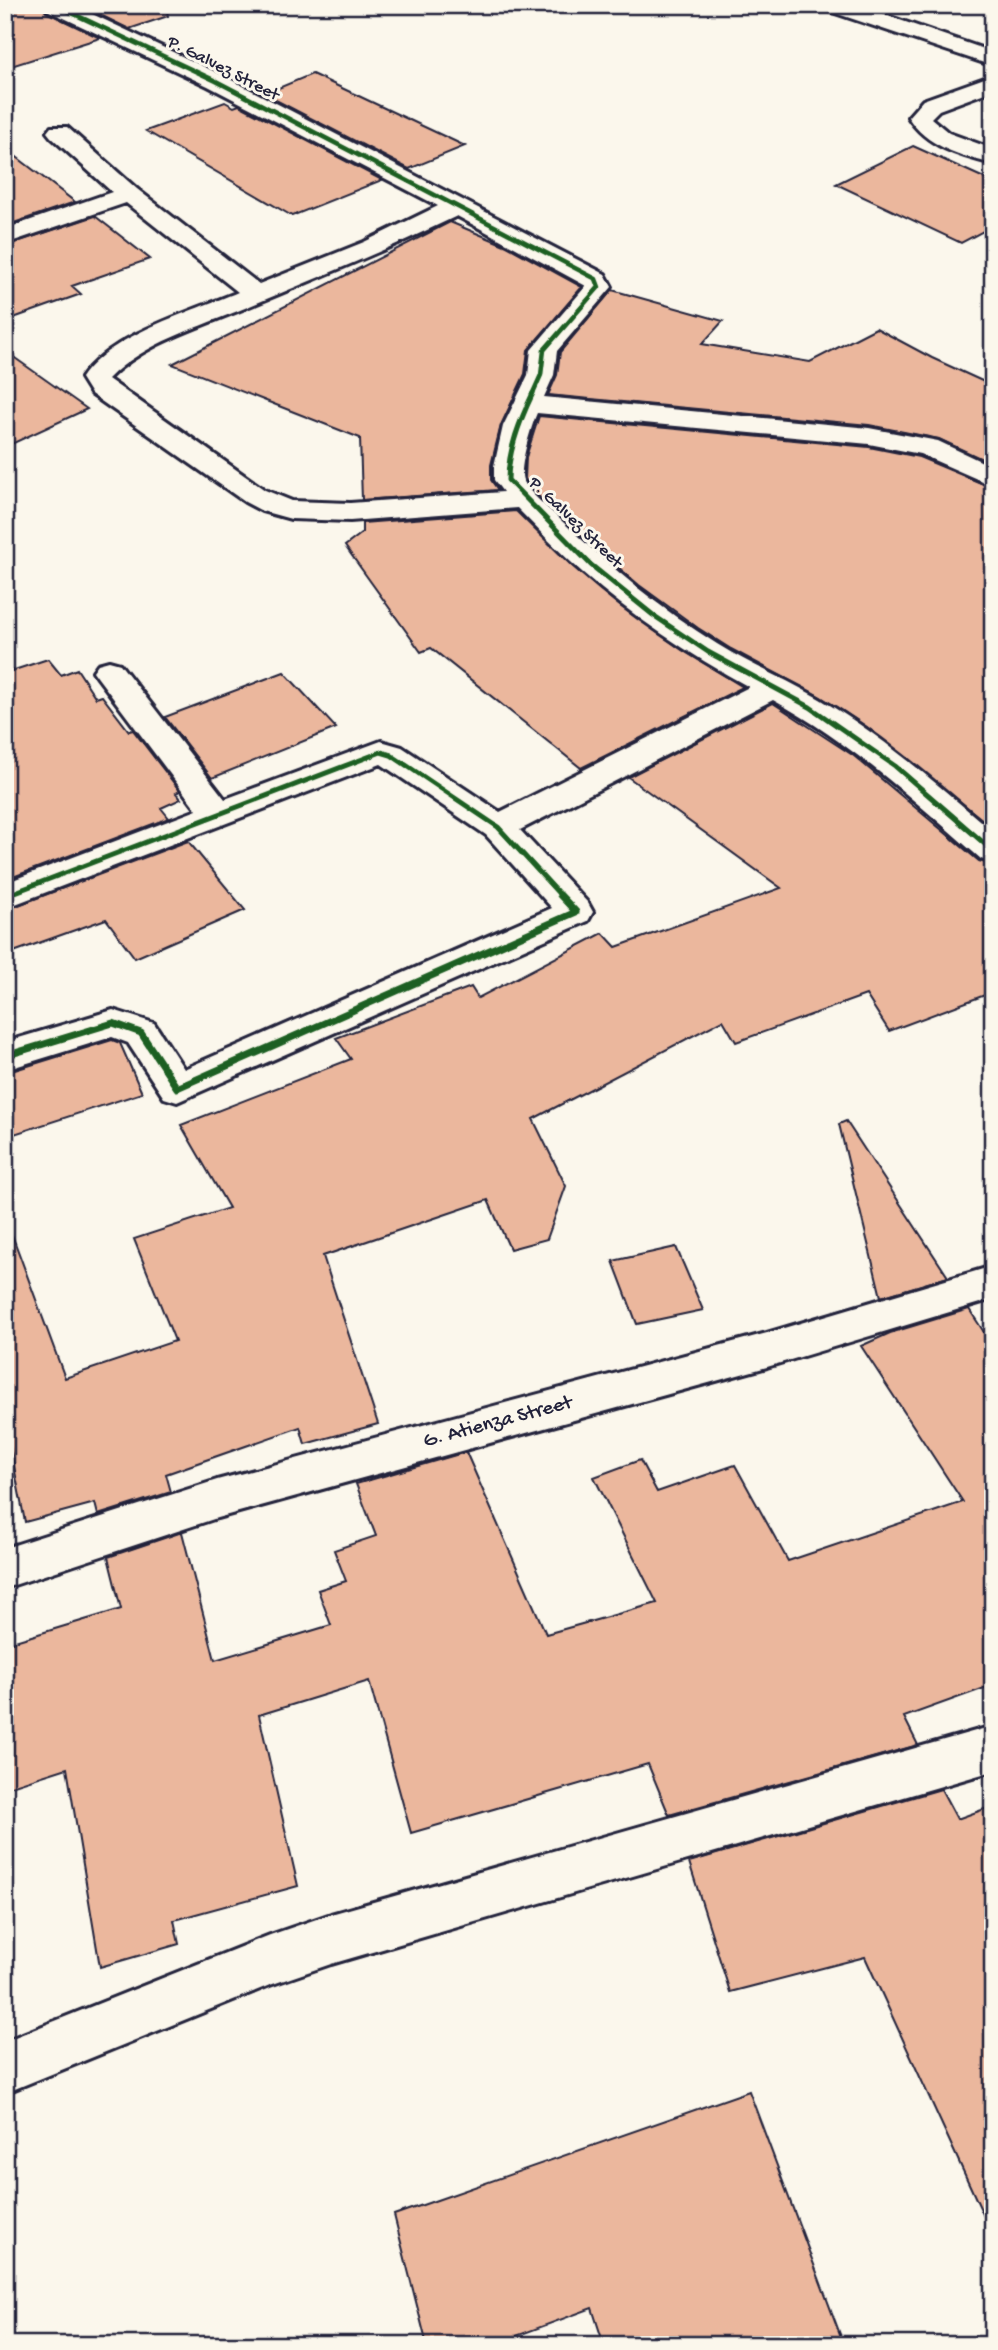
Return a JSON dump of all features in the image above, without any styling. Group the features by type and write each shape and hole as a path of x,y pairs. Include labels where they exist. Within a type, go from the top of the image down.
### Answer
{"street":[{"name":"P. Galvez Street","path":"55,5 216,82 596,279 599,287 544,350 541,375 517,426 508,466 508,480 591,565 653,615 708,652 810,707 895,766 993,851"},
{"path":"834,5 993,59"},
{"path":"993,82 931,105 919,117 923,126 940,137 993,158"},
{"path":"59,132 129,194 256,294"},
{"path":"5,237 129,194"},
{"path":"456,207 373,247 256,294 139,346 100,369 94,377 101,388 112,396 236,484 272,505 291,510 350,512 524,499"},
{"path":"527,404 870,436 928,447 993,478"},
{"path":"109,671 219,815"},
{"path":"498,827 772,688"},
{"path":"5,896 381,752 391,755 498,827 576,912 177,1088 141,1033 113,1023 5,1056"},
{"name":"G. Atienza Street","path":"5,1568 218,1499 767,1350 993,1282"},
{"path":"5,2067 271,1960 331,1939 993,1748"}],"building":[{"path":"5,5 43,5 46,12 100,38 5,68"},
{"path":"80,5 166,5 168,16 129,29"},
{"path":"312,74 465,146 409,169 264,94"},
{"path":"225,102 234,107 239,105 382,180 292,216 146,131"},
{"path":"913,146 993,182 993,226 961,243 836,184"},
{"path":"5,148 75,202 5,226"},
{"path":"95,216 150,259 72,286 81,294 5,321 5,246"},
{"path":"450,222 507,246 582,287 528,350 525,374 501,425 491,465 491,480 498,490 362,500 360,438 172,364"},
{"path":"612,290 723,321 702,344 810,362 876,328 993,386 993,464 939,439 869,425 548,395 557,375 560,352"},
{"path":"5,351 87,409 5,447"},
{"path":"539,416 869,447 919,457 993,488 993,828 867,727 821,697 731,649 698,628 639,585 583,537 537,495 525,479 526,457"},
{"path":"516,511 572,566 620,606 682,650 743,687 581,768 431,648 421,652 345,546 362,533 362,523"},
{"path":"48,659 61,675 77,669 96,698 102,696 129,731 133,730 180,791 176,793 181,799 161,808 169,818 5,880 5,673"},
{"path":"284,672 336,728 212,778 165,717"},
{"path":"773,703 854,756 979,861 993,865 993,992 889,1031 866,995 736,1042 723,1020 533,1119 566,1186 547,1239 510,1249 488,1200 323,1256 378,1424 305,1444 300,1427 166,1474 171,1492 98,1515 95,1503 25,1522 5,1421 5,1233 11,1232 65,1378 175,1341 134,1239 229,1208 181,1125 351,1059 336,1038 471,987 478,998 603,933 616,947 781,888 628,777"},
{"path":"188,841 245,910 135,958 106,919 5,955 5,910"},
{"path":"112,1040 120,1043 142,1093 5,1137 5,1073"},
{"path":"846,1121 948,1277 881,1297 839,1124"},
{"path":"676,1247 703,1310 637,1324 613,1261"},
{"path":"969,1309 993,1346 993,1685 904,1717 918,1745 669,1815 648,1764 411,1833 369,1681 259,1715 298,1886 174,1920 179,1944 100,1967 67,1768 5,1788 5,1644 121,1609 108,1557 182,1532 215,1660 331,1625 318,1590 346,1581 334,1550 376,1536 356,1484 466,1452 546,1634 657,1603 594,1477 640,1460 657,1492 735,1465 788,1561 963,1502 861,1346 890,1333"},
{"path":"941,1789 957,1819 993,1806 993,2236 865,1957 730,1992 689,1862"},
{"path":"749,2091 844,2345 604,2345 592,2308 492,2345 427,2345 394,2215"}],"cycle path":[{"path":"55,5 216,81 596,279 599,287 544,350 541,375 517,426 508,466 508,480 591,565 653,615 708,652 810,707 895,766 993,851"},
{"path":"5,896 381,752 391,755 498,827 576,912 177,1088 141,1033 113,1023 5,1056"}]}
